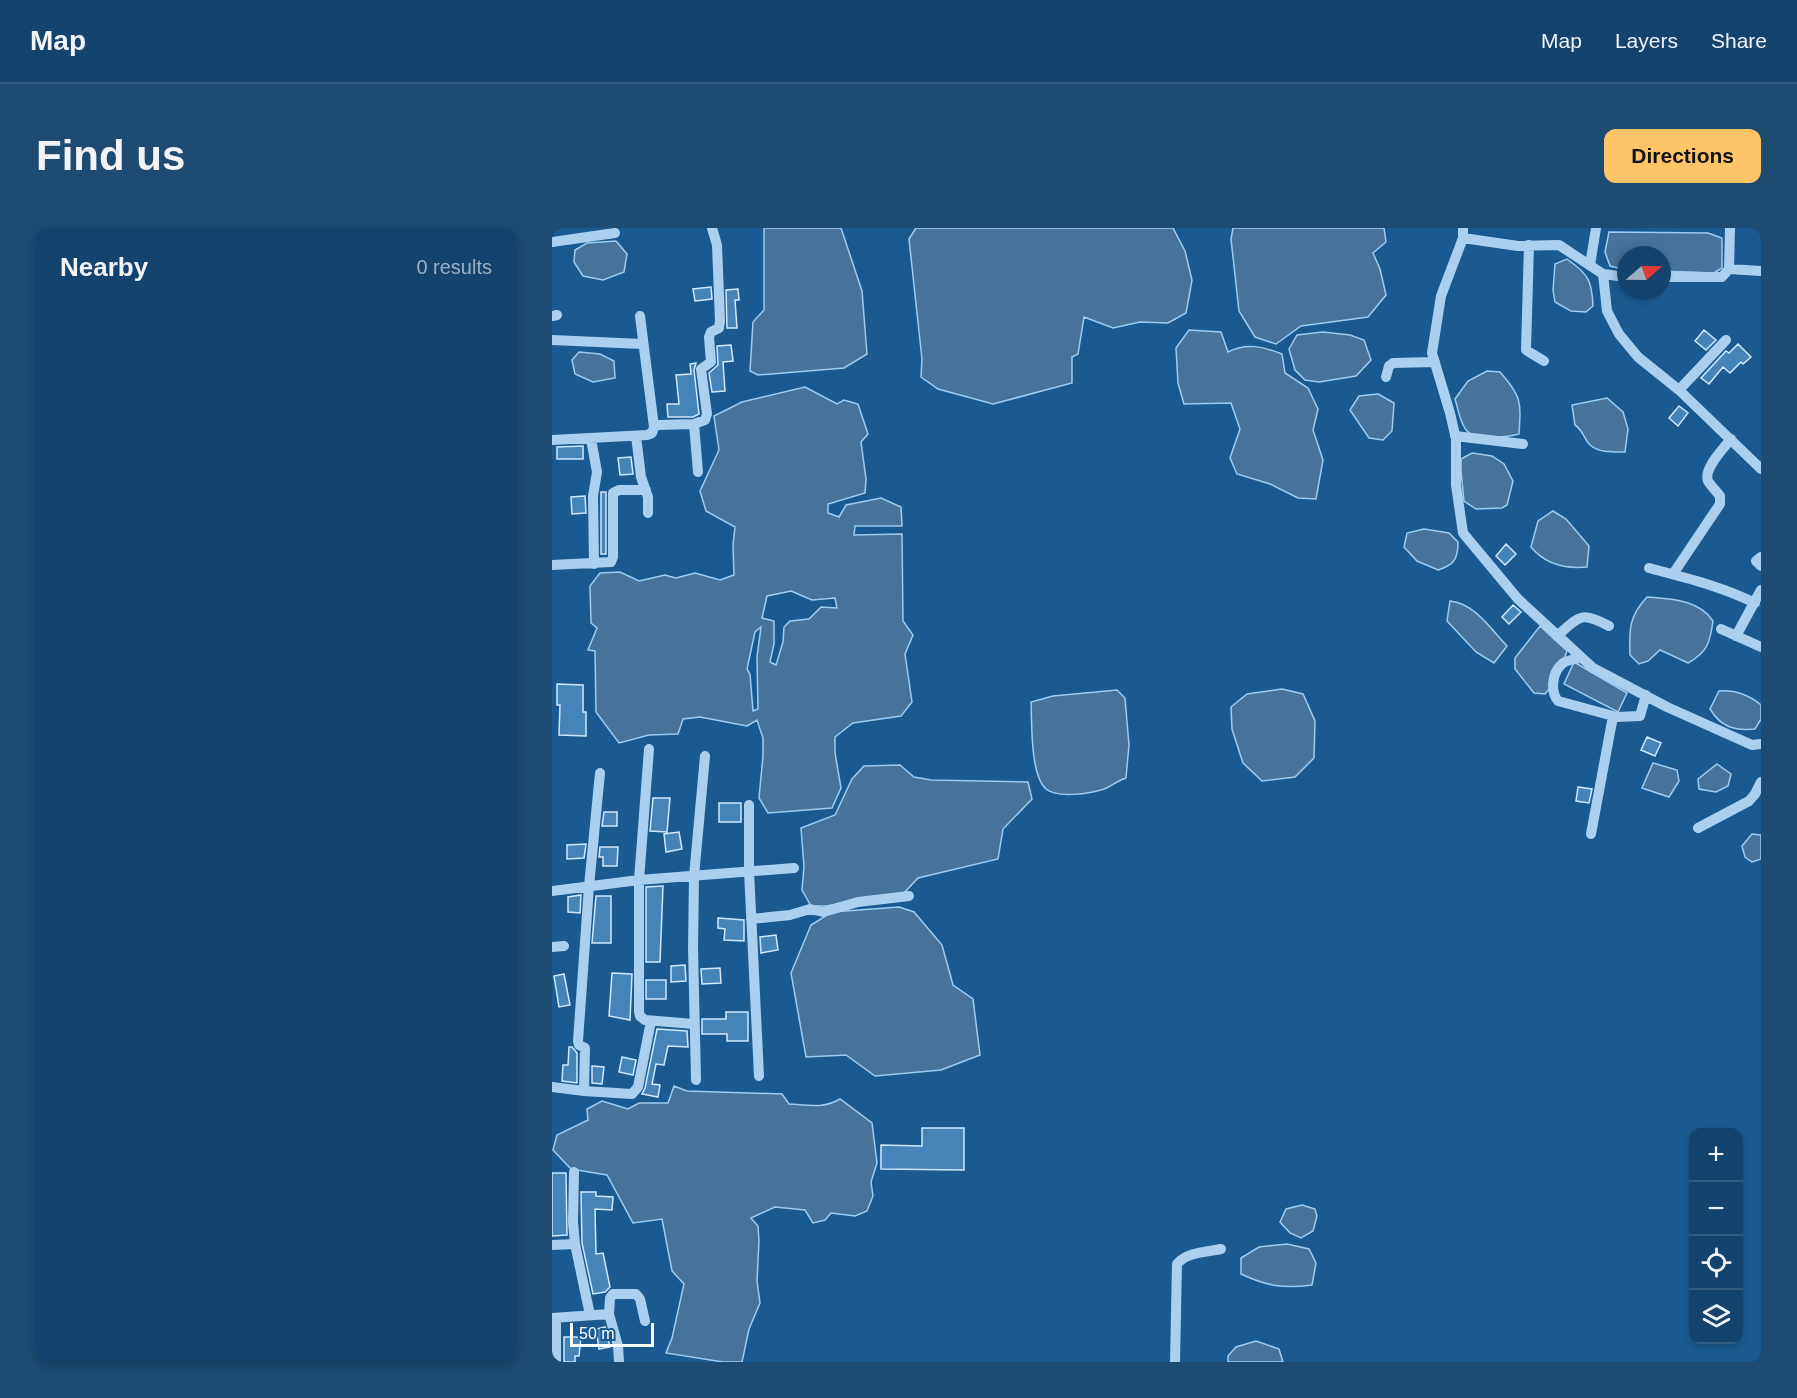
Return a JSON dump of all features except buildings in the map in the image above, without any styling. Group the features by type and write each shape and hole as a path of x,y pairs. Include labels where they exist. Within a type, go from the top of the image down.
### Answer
{"street":[{"path":"654,427 694,424 703,422 706,416 701,369 711,362 709,337 711,332 719,328 720,321 717,245 711,228"},
{"path":"1590,265 1596,228"},
{"path":"1671,277 1722,277 1729,269 1730,228"},
{"path":"552,242 615,233"},
{"path":"1617,276 1603,274 1559,245 1529,245 1463,233 1441,296 1432,353 1455,436 1456,485 1463,533 1518,599 1593,668 1667,706 1752,745 1761,744"},
{"path":"1529,245 1526,350 1544,361"},
{"path":"1729,269 1761,271"},
{"path":"1603,274 1607,311 1619,334 1638,357 1679,390 1761,469"},
{"path":"552,440 650,435 654,427 640,316"},
{"path":"552,340 642,344"},
{"path":"1679,390 1726,340"},
{"path":"1386,377 1389,366 1393,363 1435,362"},
{"path":"694,424 698,472"},
{"path":"636,436 641,477 648,497 648,513"},
{"path":"1455,436 1523,444"},
{"path":"591,439 597,472 593,496 594,564"},
{"path":"1673,574 1720,504 1720,496 1709,482 1707,474 1731,439"},
{"path":"552,565 608,563 613,560 613,493 620,490 646,490"},
{"path":"1761,557 1756,561 1761,566"},
{"path":"1649,568 1716,586 1755,603"},
{"path":"1736,636 1761,590"},
{"path":"1557,636 1577,619 1584,617 1592,617 1609,626"},
{"path":"1721,629 1761,647"},
{"path":"1581,658 1561,664 1553,680 1554,697 1562,703 1612,716 1640,716 1646,695"},
{"path":"1591,834 1612,716"},
{"path":"649,749 639,880 639,1011 642,1019 694,1024"},
{"path":"696,1080 694,876 705,756"},
{"path":"584,1091 585,1048 579,1045 578,1041 588,886 600,772"},
{"path":"1698,828 1749,801 1761,782"},
{"path":"749,805 749,871 759,1076"},
{"path":"552,891 639,880 794,868"},
{"path":"751,919 790,915 810,909 824,912 858,902 909,896"},
{"path":"552,948 564,946"},
{"path":"552,1087 627,1095 637,1091 651,1021"},
{"path":"574,1172 575,1244 590,1315"},
{"path":"552,1245 575,1244"},
{"path":"1175,1362 1177,1264 1188,1256 1221,1249"},
{"path":"620,1362 609,1314 609,1298 613,1294 636,1294 640,1299 645,1321"},
{"path":"556,1362 554,1318 609,1314"}],"water":[{"path":"764,228 841,228 862,291 867,354 844,368 758,375 750,371 753,322 764,310"},
{"path":"916,228 1173,228 1185,251 1192,280 1186,313 1168,323 1140,322 1113,328 1084,317 1078,354 1072,357 1072,383 993,404 938,389 921,377 922,359 909,239"},
{"path":"1233,228 1384,228 1386,242 1373,253 1380,269 1386,295 1368,317 1301,326 1276,344 1255,337 1239,311 1231,239"},
{"path":"1609,232 1708,233 1722,238 1722,268 1714,273 1671,271 1671,246 1617,246 1617,268 1610,266 1605,252"},
{"path":"616,241 627,254 624,272 603,280 583,276 574,262 575,250 587,243"},
{"path":"1567,259 1588,278 1593,306 1586,312 1571,311 1555,302 1553,290 1555,264"},
{"path":"1189,330 1221,332 1228,352 1248,346 1282,354 1285,373 1308,388 1318,409 1313,430 1323,460 1316,499 1298,498 1270,484 1237,474 1230,458 1240,429 1231,403 1184,404 1178,383 1176,348"},
{"path":"1323,332 1350,335 1364,340 1371,360 1356,376 1319,382 1305,380 1295,370 1289,349 1297,335"},
{"path":"579,352 600,354 614,361 615,378 593,382 575,374 572,360"},
{"path":"1487,371 1500,372 1513,388 1520,407 1519,434 1500,437 1477,436 1467,431 1463,424 1455,399 1468,381"},
{"path":"805,387 837,404 844,400 858,404 868,434 861,442 866,479 865,493 828,504 828,513 839,517 846,505 881,498 901,507 902,526 855,526 854,535 902,534 903,621 913,635 905,654 912,702 901,716 853,723 835,737 835,753 841,788 832,808 768,813 759,798 763,738 757,720 747,726 700,717 683,719 678,734 649,735 619,743 596,712 595,651 588,650 597,628 591,623 590,586 600,573 620,572 639,581 665,575 676,578 695,573 720,580 734,575 735,527 706,511 700,491 719,450 714,416 742,402","holes":["791,591 812,600 835,598 837,608 821,607 809,619 790,621 784,627 783,642 776,665 770,662 774,644 774,621 762,618 767,596","761,627 757,657 758,709 753,711 750,674 747,669 755,632"]},
{"path":"1378,394 1394,403 1392,431 1383,440 1369,438 1350,410 1359,396"},
{"path":"1607,398 1623,412 1628,429 1625,452 1607,452 1594,448 1575,425 1572,405"},
{"path":"1472,453 1492,456 1504,464 1513,481 1507,505 1502,508 1476,509 1464,501 1461,459"},
{"path":"1553,511 1566,519 1589,546 1587,567 1556,564 1543,558 1531,547 1538,521"},
{"path":"1424,529 1449,533 1458,542 1456,557 1448,566 1438,570 1417,561 1404,547 1407,533"},
{"path":"1647,597 1692,604 1707,614 1713,621 1712,628 1707,646 1700,655 1688,663 1660,650 1648,661 1639,664 1630,655 1633,617"},
{"path":"1450,601 1467,606 1507,646 1494,663 1476,652 1447,621"},
{"path":"1540,626 1567,651 1556,680 1545,694 1534,693 1515,669 1515,658"},
{"path":"1574,662 1627,693 1618,712 1564,684"},
{"path":"1282,689 1303,694 1315,721 1314,758 1295,777 1262,781 1243,763 1232,729 1231,707 1247,694"},
{"path":"1117,690 1125,698 1129,745 1126,778 1104,789 1088,793 1057,794 1046,789 1041,782 1034,761 1031,702 1053,696"},
{"path":"1719,691 1741,694 1761,705 1761,719 1755,729 1734,728 1724,724 1714,715 1710,709"},
{"path":"1653,763 1677,770 1679,781 1669,797 1642,788"},
{"path":"1717,764 1731,774 1728,786 1716,792 1699,789 1698,779"},
{"path":"900,765 914,777 931,780 1028,782 1032,799 1003,829 998,859 918,878 904,893 826,906 811,906 802,890 804,867 801,828 835,815 852,779 864,766"},
{"path":"1752,834 1761,835 1761,859 1752,862 1745,857 1742,846"},
{"path":"899,907 914,912 942,945 953,985 973,999 980,1055 941,1070 875,1076 846,1055 806,1057 791,973 811,925 832,912"},
{"path":"674,1086 687,1091 782,1094 789,1104 821,1105 840,1099 872,1123 877,1163 871,1182 873,1196 867,1211 855,1216 831,1213 825,1220 813,1223 805,1210 775,1207 751,1218 758,1226 757,1281 760,1303 749,1329 742,1362 723,1362 666,1353 672,1338 684,1284 672,1271 662,1219 633,1223 607,1175 571,1169 553,1150 557,1135 588,1120 587,1109 602,1101 628,1109 639,1103 668,1103"},
{"path":"1302,1205 1315,1209 1317,1216 1313,1231 1301,1238 1290,1233 1280,1222 1286,1209"},
{"path":"1287,1244 1309,1249 1316,1263 1312,1285 1292,1287 1275,1285 1241,1274 1241,1258 1259,1247"},
{"path":"1256,1341 1279,1349 1283,1362 1228,1362 1228,1356 1236,1347"}]}
